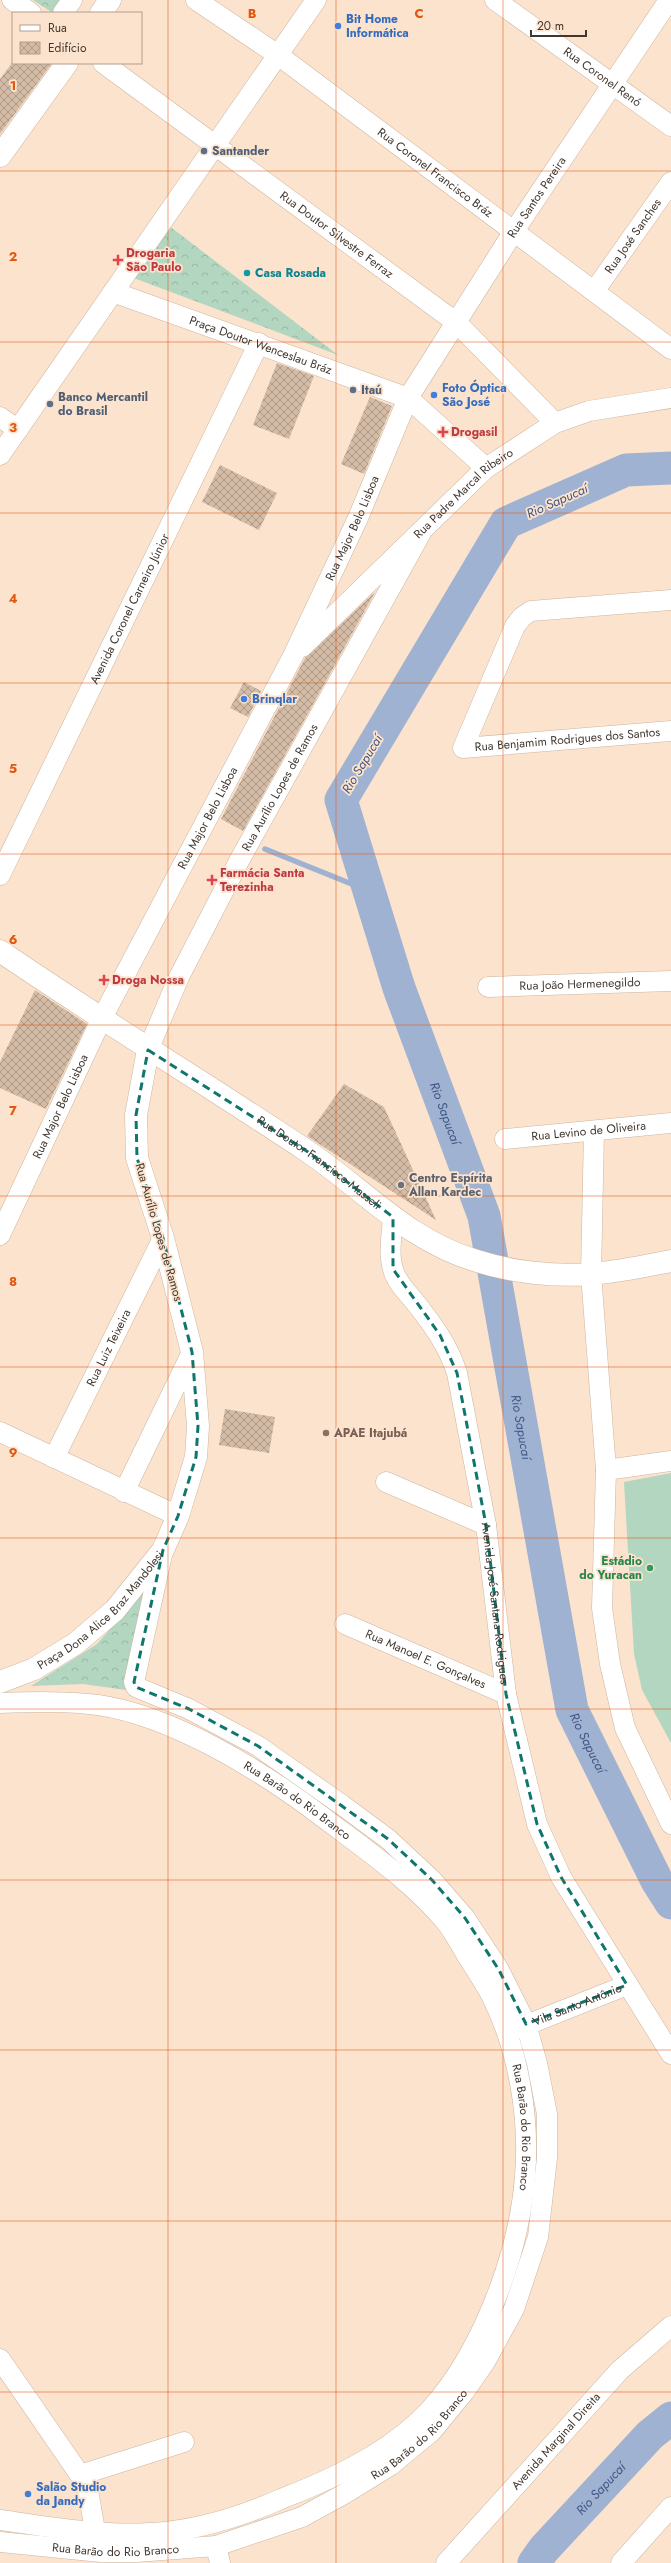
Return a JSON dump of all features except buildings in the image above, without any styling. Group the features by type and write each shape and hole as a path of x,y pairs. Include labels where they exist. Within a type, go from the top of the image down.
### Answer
{"main road":[{"path":"102,12 110,0"},
{"path":"0,156 66,64"},
{"name":"Rua Doutor Francisco Masseli","path":"0,951 101,1020 308,1152 394,1217 411,1232 448,1251 477,1262 520,1271 564,1274 591,1274 671,1262"},
{"name":"Rua Aurílio Lopes de Ramos","path":"148,1050 136,1115 137,1158 163,1238 192,1352 198,1426 196,1457 178,1516"},
{"name":"Praça Dona Alice Braz Mandolesi","path":"0,1682 34,1669 75,1644 115,1610 163,1550 178,1516"}],"street":[{"path":"12,0 30,12"},
{"path":"64,12 72,0"},
{"name":"Rua Coronel Francisco Bráz","path":"196,0 278,55 595,290 671,349"},
{"path":"0,455 316,0"},
{"name":"Rua Coronel Renó","path":"495,0 671,126"},
{"name":"Rua Santos Pereira","path":"408,398 514,231 669,0"},
{"name":"Rua Doutor Silvestre Ferraz","path":"104,64 457,323 555,423"},
{"name":"Rua José Sanches","path":"595,290 671,182"},
{"name":"Praça Doutor Wenceslau Bráz","path":"113,292 259,343 408,398"},
{"name":"Avenida Coronel Carneiro Júnior","path":"0,875 259,343"},
{"path":"408,398 486,468"},
{"name":"Rua Major Belo Lisboa","path":"0,1235 101,1020 293,656 358,518 408,398"},
{"name":"Rua Padre Marcal Ribeiro","path":"293,656 421,533 486,468 555,423 589,411 671,398"},
{"path":"0,416 18,430"},
{"name":"Rua Aurílio Lopes de Ramos","path":"148,1050 179,977 235,868 421,533"},
{"name":"Rua Benjamim Rodrigues dos Santos","path":"671,600 531,611 522,617 515,626 464,748 671,731"},
{"name":"Rua João Hermenegildo","path":"488,987 671,981"},
{"name":"Rua Levino de Oliveira","path":"506,1139 671,1123"},
{"path":"594,1131 591,1274 606,1470 602,1608 610,1664 626,1728 671,1824"},
{"name":"Avenida José Santana Rodrigues","path":"394,1217 391,1255 393,1270 398,1281 440,1335 453,1360 486,1525 506,1694 537,1824 561,1877 627,1985"},
{"name":"Rua Luiz Teixeira","path":"54,1458 163,1238"},
{"path":"124,1492 192,1352"},
{"path":"0,1432 124,1492 178,1516"},
{"path":"606,1470 671,1461"},
{"path":"386,1482 486,1525"},
{"name":"Rua Barão do Rio Branco","path":"0,2542 101,2552 218,2554 302,2517 391,2465 432,2431 464,2392 485,2362 514,2309 538,2237 547,2158 547,2114 526,2024 499,1970 464,1918 432,1880 388,1839 258,1746 189,1709 139,1689 134,1682 163,1550"},
{"name":"Rua Manoel E. Gonçalves","path":"345,1624 506,1694"},
{"name":"Rua Barão do Rio Branco","path":"0,1703 41,1702 99,1705 152,1719 219,1751 289,1792 418,1892 448,1924 491,1994 506,2034 520,2084 528,2142 523,2201 511,2255 488,2318 451,2384 418,2422 370,2458 303,2491 252,2512 195,2528 150,2533 95,2531 0,2520"},
{"path":"627,1985 671,2054"},
{"name":"Vila Santo Antônio","path":"526,2024 627,1985"},
{"path":"506,2034 526,2024"},
{"name":"Avenida Marginal Direita","path":"446,2563 620,2370 671,2326"},
{"path":"0,2359 80,2475 88,2490 95,2531"},
{"path":"80,2475 184,2442"},
{"path":"621,2563 671,2507"}],"highlighted area":[{"path":"148,1050 308,1152 393,1217 393,1269 440,1335 457,1373 486,1525 506,1694 537,1824 561,1877 627,1985 526,2024 499,1970 465,1918 432,1880 388,1839 258,1746 189,1709 136,1687 134,1682 163,1550 178,1516 196,1457 198,1426 192,1352 163,1238 137,1158 136,1115"}],"green space":[{"path":"33,0 62,0 54,12"},
{"path":"168,225 338,355 131,277"},
{"name":"Estádio do Yuracan","path":"671,1473 671,1743 642,1690 634,1654 624,1482"},
{"path":"146,1588 126,1690 83,1684 31,1686 97,1644"}],"waterway":[{"name":"Rio Sapucaí","path":"671,468 626,470 506,523 341,800 399,988 484,1216 572,1710 657,1881 671,1903"},
{"path":"265,849 369,891"},
{"name":"Rio Sapucaí","path":"534,2563 544,2549 650,2435 671,2418"}],"place":[{"name":"Bit Home Informática","path":"338,26"},
{"name":"Santander","path":"204,151"},
{"name":"Drogaria São Paulo","path":"118,260"},
{"name":"Casa Rosada","path":"247,273"},
{"name":"Itaú","path":"353,390"},
{"name":"Foto Óptica São José","path":"434,395"},
{"name":"Banco Mercantil do Brasil","path":"50,404"},
{"name":"Drogasil","path":"443,432"},
{"name":"Brinqlar","path":"244,699"},
{"name":"Farmácia Santa Terezinha","path":"212,880"},
{"name":"Droga Nossa","path":"104,980"},
{"name":"Centro Espírita Allan Kardec","path":"401,1185"},
{"name":"APAE Itajubá","path":"326,1433"},
{"name":"Estádio do Yuracan","path":"650,1568"},
{"name":"Salão Studio da Jandy","path":"28,2494"}]}
